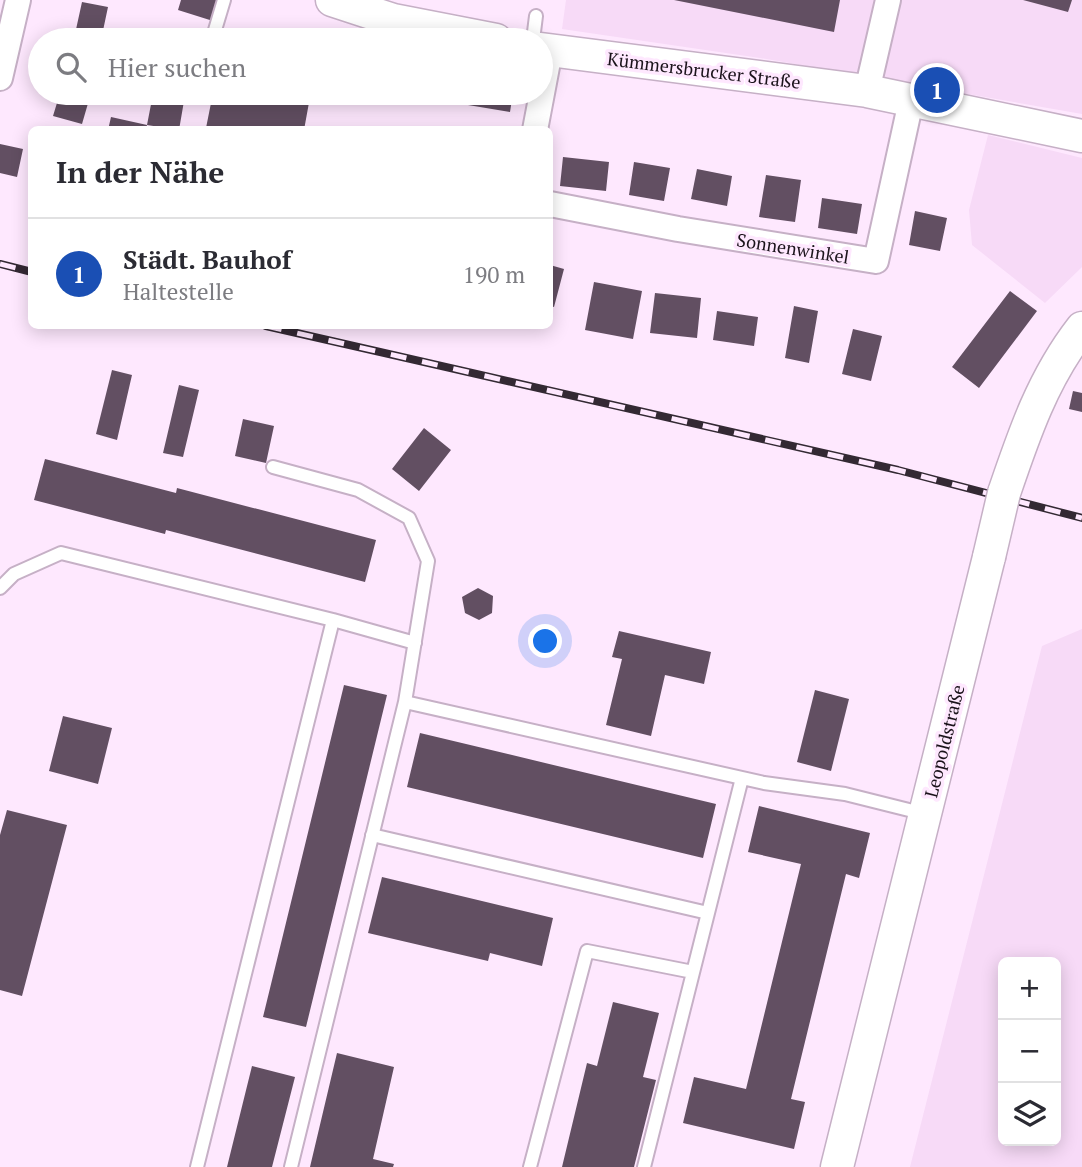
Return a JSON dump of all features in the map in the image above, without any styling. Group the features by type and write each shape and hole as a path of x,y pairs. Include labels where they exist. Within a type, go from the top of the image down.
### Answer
{"street":[{"path":"0,78 19,0"},
{"path":"332,0 393,20 434,28"},
{"path":"867,91 888,0"},
{"name":"Kümmersbrucker Straße","path":"553,49 867,91 1082,136"},
{"name":"Sonnenwinkel","path":"553,205 678,229 876,261 911,101"},
{"path":"536,126 538,105"},
{"name":"Leopoldstraße","path":"836,1167 1004,493 1037,400 1064,352 1082,328"}],"lane":[{"path":"216,28 224,0"},
{"path":"536,16 538,28"},
{"path":"273,467 358,491 409,519 428,561 405,702 291,1167"},
{"path":"0,588 14,574 61,553 415,643"},
{"path":"197,1167 333,620"},
{"path":"405,702 742,778 845,794 926,814"},
{"path":"645,1167 742,778"},
{"path":"372,835 708,913"},
{"path":"530,1167 587,951 694,972"}],"shaded area":[{"path":"566,0 1082,0 1082,114 760,58 562,29"},
{"path":"988,135 1082,158 1082,267 1045,303 972,245 969,210"},
{"path":"1082,629 1082,1167 910,1167 1042,646"}],"building":[{"path":"181,0 220,0 213,21 178,10"},
{"path":"674,0 840,0 834,32"},
{"path":"1023,0 1072,0 1068,12"},
{"path":"82,2 108,7 104,28 76,28"},
{"path":"56,105 88,105 82,124 53,116"},
{"path":"151,105 183,105 180,126 147,125"},
{"path":"211,105 309,105 305,126 206,126"},
{"path":"468,105 511,105 510,112"},
{"path":"111,117 147,125 147,126 109,126"},
{"path":"0,144 23,149 17,177 0,173"},
{"path":"563,157 609,162 606,191 560,186"},
{"path":"634,162 670,168 664,201 629,195"},
{"path":"697,169 732,176 727,206 691,199"},
{"path":"766,175 801,180 795,222 759,217"},
{"path":"822,198 862,204 857,234 818,228"},
{"path":"915,211 947,218 940,251 909,245"},
{"path":"553,266 564,269 553,307"},
{"path":"594,282 642,291 633,339 585,330"},
{"path":"1010,291 1037,311 979,388 952,367"},
{"path":"655,293 701,298 697,338 650,333"},
{"path":"794,306 818,311 809,363 785,358"},
{"path":"717,311 758,317 754,346 713,340"},
{"path":"853,329 882,336 871,381 842,374"},
{"path":"112,370 132,375 117,440 96,434"},
{"path":"179,385 199,390 183,457 163,453"},
{"path":"1073,391 1082,393 1082,412 1069,409"},
{"path":"243,419 274,426 266,463 235,456"},
{"path":"424,428 451,450 419,491 392,469"},
{"path":"45,459 176,493 177,488 376,540 365,582 166,530 165,534 34,500"},
{"path":"478,588 493,596 492,613 479,620 465,613 462,597"},
{"path":"619,631 711,652 704,684 665,675 651,736 606,725 622,659 612,657"},
{"path":"344,685 387,695 306,1027 263,1017"},
{"path":"815,690 849,699 831,771 797,762"},
{"path":"63,716 112,728 98,784 49,771"},
{"path":"420,733 716,804 703,858 407,787"},
{"path":"759,806 870,833 859,878 846,874 791,1099 805,1102 794,1149 683,1123 694,1077 746,1089 801,864 748,852"},
{"path":"7,810 67,825 22,996 0,990 0,835"},
{"path":"382,877 553,918 542,966 490,953 488,961 368,933"},
{"path":"613,1002 659,1013 643,1077 656,1080 634,1167 562,1167 587,1063 597,1066"},
{"path":"337,1053 394,1067 373,1159 394,1164 393,1167 310,1167"},
{"path":"252,1066 295,1077 272,1167 227,1167"}],"railway":[{"path":"0,264 28,271"},
{"path":"279,329 898,470 1082,518"}],"place":[{"name":"Städt. Bauhof","path":"937,90"}]}
